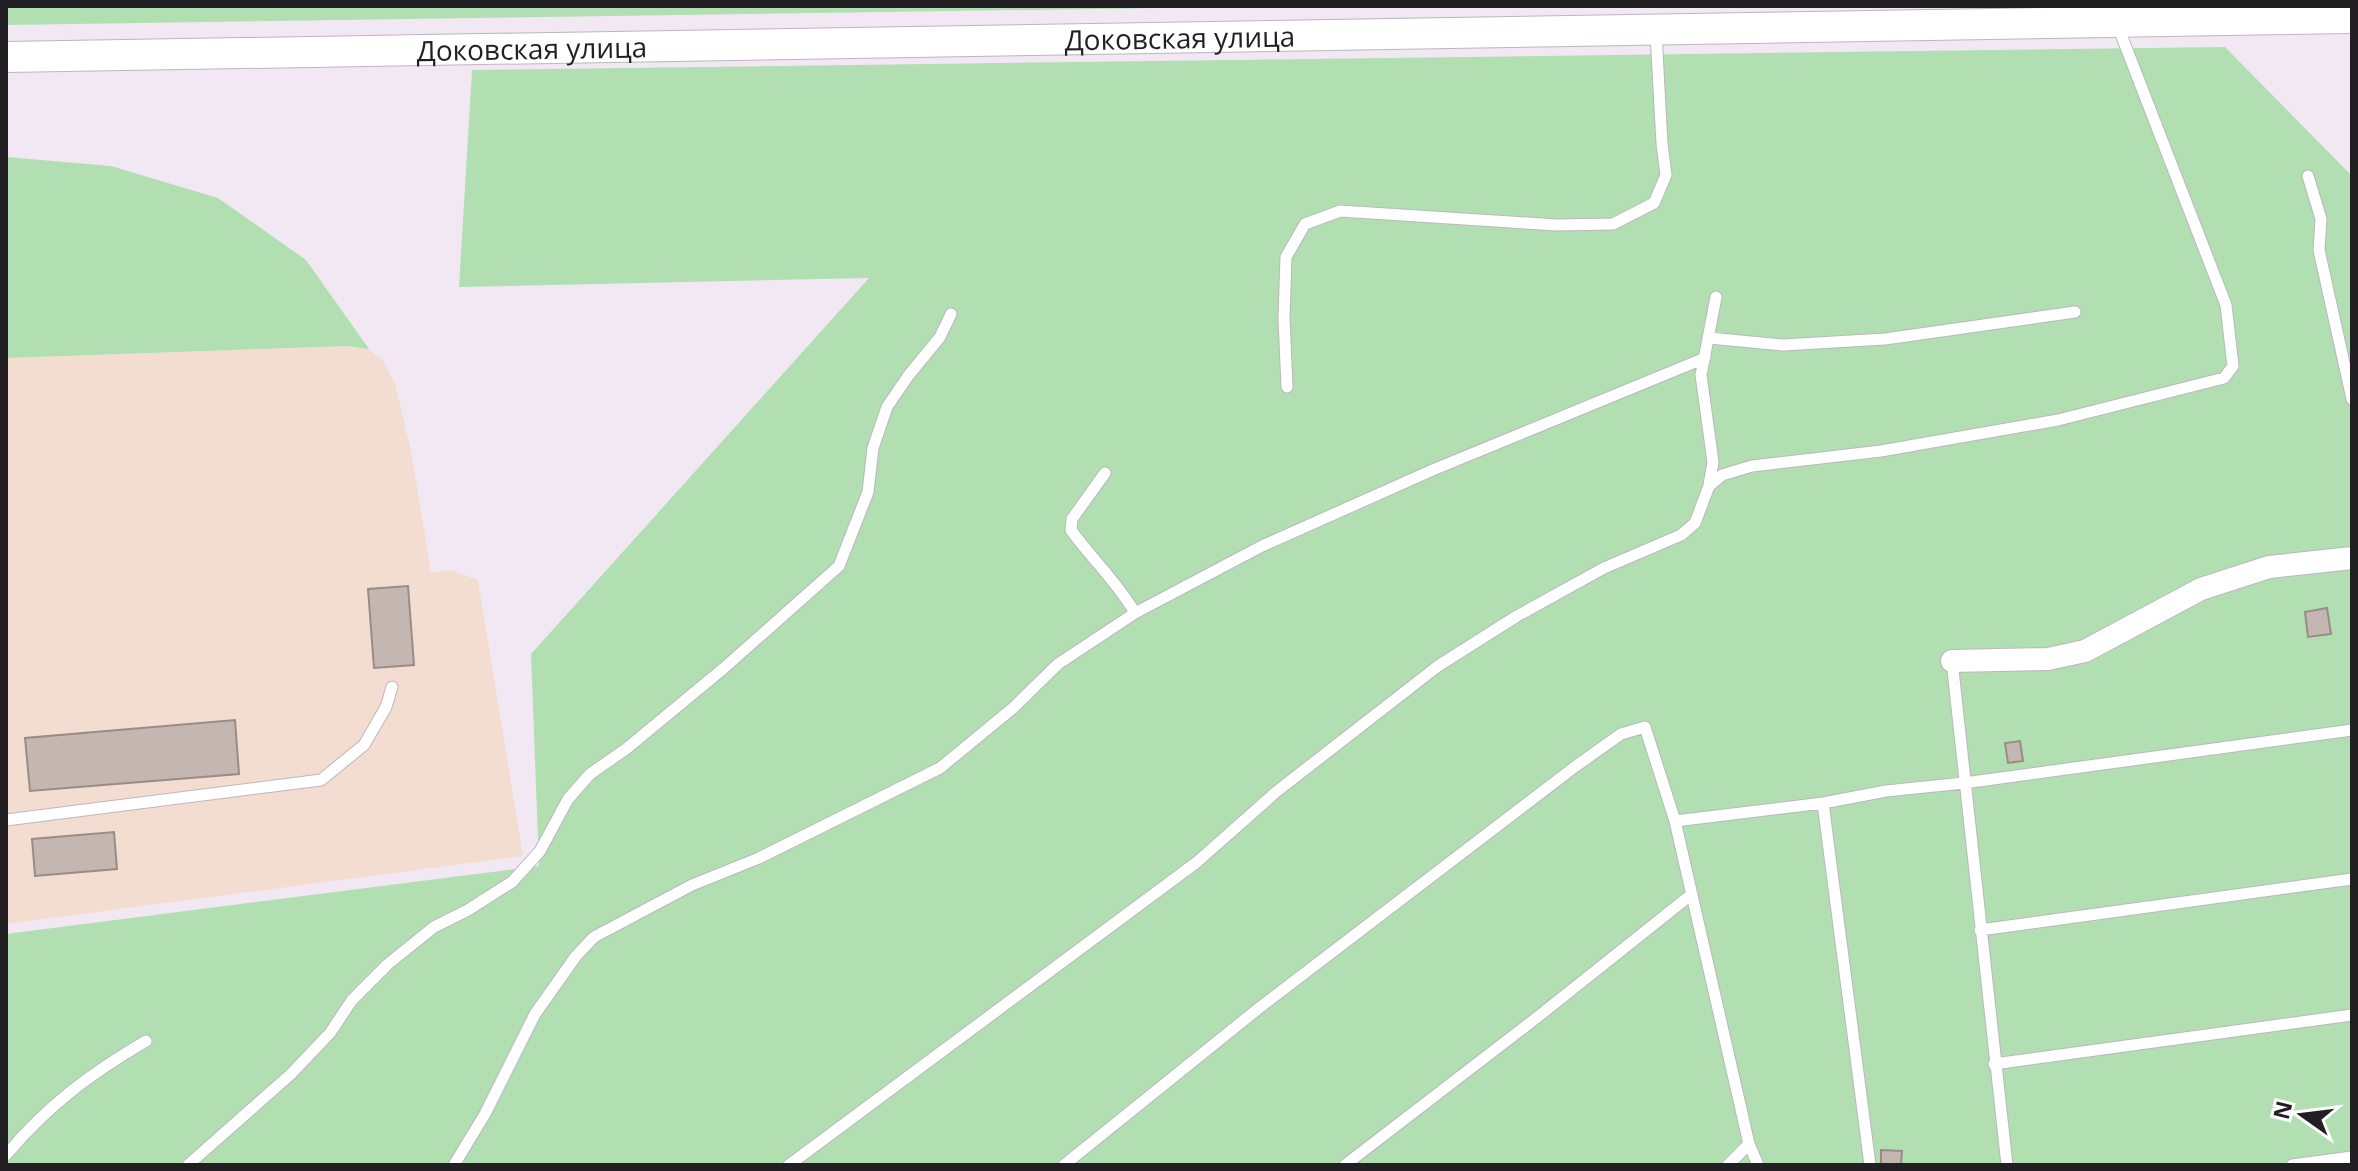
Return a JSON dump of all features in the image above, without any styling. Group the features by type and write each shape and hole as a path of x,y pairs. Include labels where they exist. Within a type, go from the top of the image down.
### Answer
{"street":[{"name":"Доковская улица","path":"6,57 2352,18"},
{"path":"1952,661 2048,659 2085,651 2201,589 2269,567 2352,558"}],"lane":[{"path":"1709,486 1722,475 1752,466 1881,451 2058,420 2224,378 2233,366 2226,305 2116,23"},
{"path":"1287,387 1284,318 1286,257 1305,224 1340,211 1557,225 1613,224 1654,203 1666,175 1656,28"},
{"path":"2308,176 2321,219 2319,250 2352,399"},
{"path":"789,1165 1197,862 1276,792 1438,666 1517,616 1604,568 1681,535 1695,523 1709,486 1713,462 1701,375 1716,297"},
{"path":"1709,338 1783,345 1885,339 2075,312"},
{"path":"188,1165 291,1074 330,1033 352,1000 388,964 434,927 512,882 540,851 568,799 590,774 626,749 724,668 839,566 868,492 873,448 887,407 940,337 951,314"},
{"path":"454,1165 485,1114 535,1014 576,956 594,937 692,885 759,858 940,768 1013,708 1058,664 1135,613 1262,546 1435,469 1705,358"},
{"path":"1105,473 1072,519 1071,530 1135,613"},
{"path":"1952,661 2007,1165"},
{"path":"6,820 321,780 364,745 386,707 392,687"},
{"path":"1064,1165 1259,1008 1621,734 1645,727 1675,821 1749,1144 1758,1165"},
{"path":"1675,821 2352,730"},
{"path":"1823,803 1870,1165"},
{"path":"1980,930 2352,879"},
{"path":"1345,1165 1692,894"},
{"path":"1994,1064 2352,1015"},
{"path":"6,1155 31,1124 88,1076 146,1041"},
{"path":"1728,1165 1749,1144"},
{"path":"2292,1165 2352,1157"}],"shaded area":[{"path":"348,346 369,349 383,361 395,384 411,450 431,572 451,570 478,580 523,856 6,924 6,358"}],"green space":[{"path":"6,6 1297,6 6,25"},
{"path":"2225,47 2352,176 2352,1165 6,1165 6,934 539,866 531,654 869,278 459,287 472,70"},
{"path":"6,157 111,166 218,198 306,260 369,349 348,346 6,358"}],"building":[{"path":"408,586 414,665 374,668 368,589"},
{"path":"2327,608 2331,634 2308,637 2305,612"},
{"path":"235,720 239,774 30,791 25,738"},
{"path":"2020,741 2023,761 2008,763 2005,743"},
{"path":"114,832 117,869 35,876 32,839"},
{"path":"1881,1150 1902,1151 1901,1165 1881,1165"}]}
